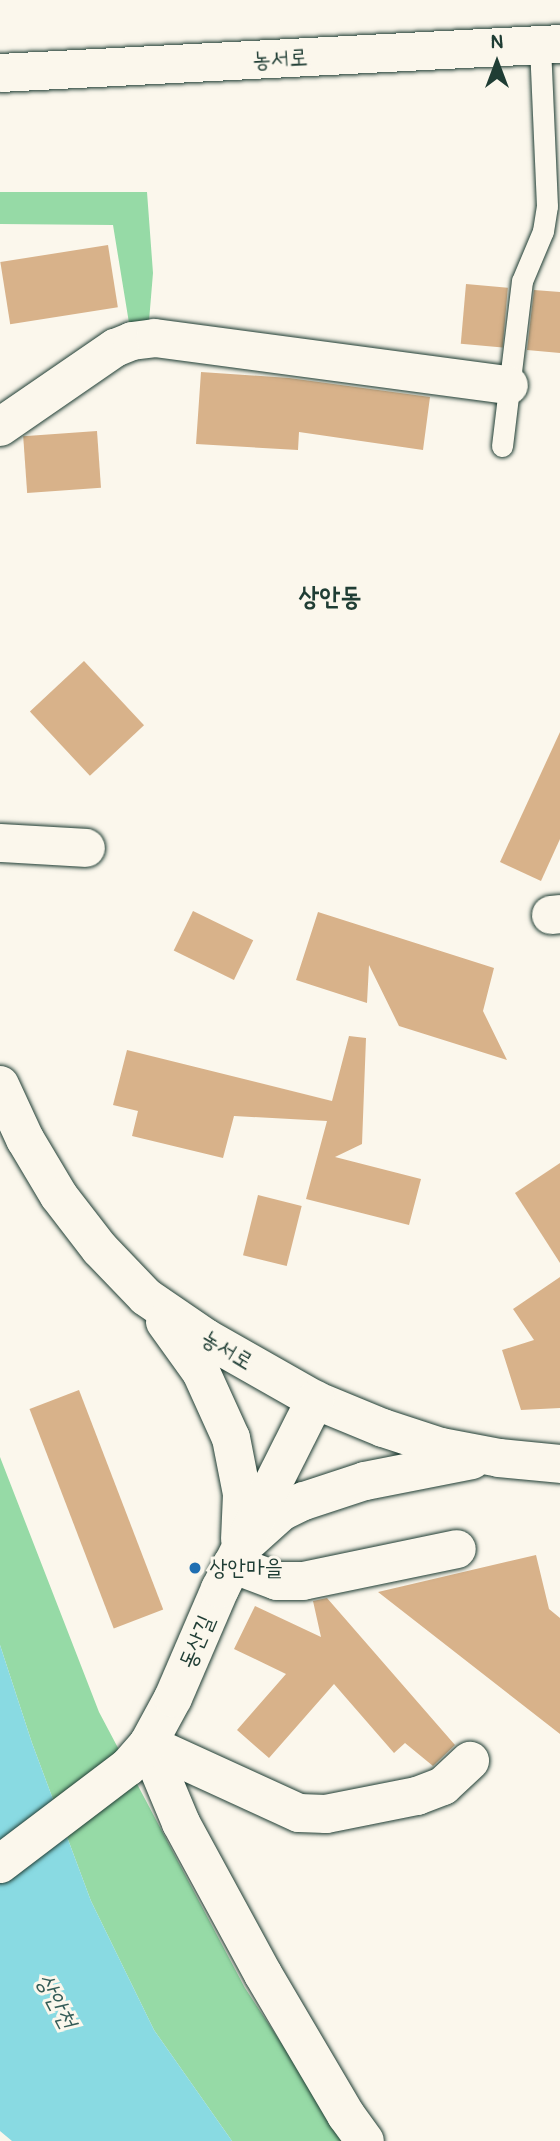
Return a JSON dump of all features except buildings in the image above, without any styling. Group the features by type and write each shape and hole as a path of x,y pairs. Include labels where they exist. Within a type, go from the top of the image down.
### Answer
{"street":[{"name":"농서로","path":"0,73 550,45"},
{"path":"0,426 116,348 132,341 155,338 509,385"},
{"path":"0,843 86,849"},
{"name":"농서로","path":"0,1085 25,1139 59,1196 100,1249 146,1297 206,1338 315,1400 383,1428 441,1447 499,1458 560,1464"},
{"path":"146,1297 201,1372 231,1438 242,1494 235,1558"},
{"name":"동산길","path":"138,1756 315,1400"},
{"path":"235,1558 281,1513 304,1501 405,1472 499,1458"},
{"path":"235,1558 277,1581 303,1581 457,1549"},
{"path":"138,1756 299,1813 326,1814 417,1796 443,1786 470,1761"},
{"path":"0,1864 138,1756"},
{"path":"138,1756 181,1823 263,1974 346,2115 365,2141"}],"lane":[{"path":"502,446 522,281 543,231 547,206 550,45"}],"green space":[{"path":"0,192 147,192 153,273 149,321 129,323 113,225 0,224"},
{"path":"0,1457 99,1712 245,1988 346,2141 232,2141 154,2030 91,1901 32,1743 0,1645"}],"water":[{"name":"상안천","path":"0,1645 32,1743 91,1901 154,2030 232,2141 12,2141 0,2131"}],"place":[{"name":"상안마을","path":"195,1568"}],"district":[{"name":"상안동","path":"330,598"}]}
